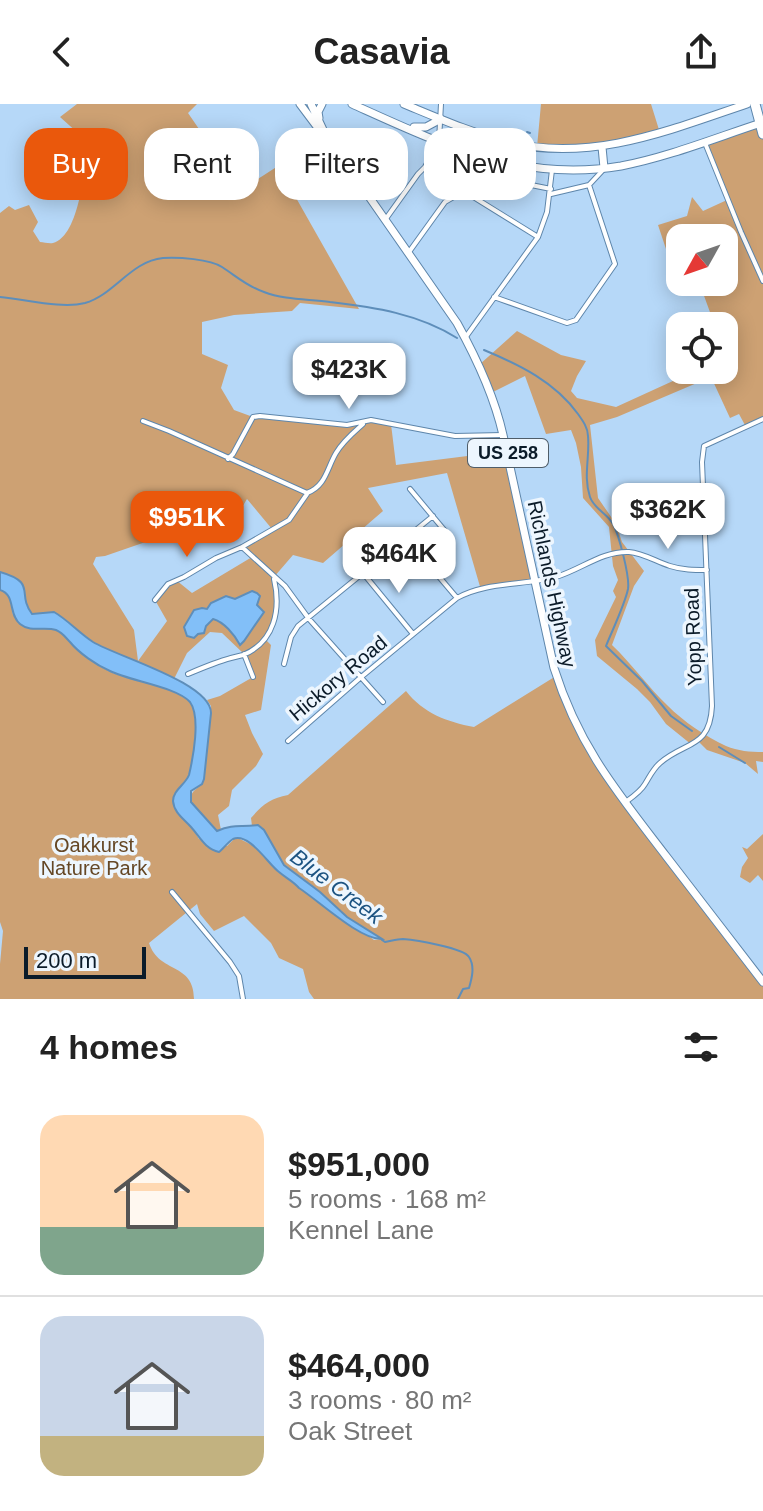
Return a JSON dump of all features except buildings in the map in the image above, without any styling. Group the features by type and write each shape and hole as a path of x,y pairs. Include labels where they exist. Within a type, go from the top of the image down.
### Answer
{"highway":[{"path":"755,104 762,129"}],"main road":[{"name":"Richlands Highway","path":"300,104 319,128"},
{"name":"Richlands Highway","path":"311,104 322,128"},
{"path":"322,104 318,112 323,128"},
{"path":"352,104 424,137"},
{"path":"404,104 465,128"},
{"path":"415,109 434,104"},
{"path":"536,146 602,147 650,136 747,104"},
{"path":"397,124 419,128 441,119"},
{"path":"536,168 604,168 655,158 704,142 762,129"},
{"path":"602,147 604,168"},
{"name":"Richlands Highway","path":"371,200 465,338 491,393 503,435 549,651 566,704 591,754 763,982"}],"street":[{"path":"440,128 441,104"},
{"path":"704,142 763,281"},
{"path":"385,220 424,168"},
{"path":"536,187 551,192 589,185 604,168"},
{"path":"465,338 538,237 551,192 552,170"},
{"path":"494,297 567,323 576,320 615,264 589,185"},
{"path":"409,253 448,200"},
{"path":"481,200 538,237"},
{"path":"228,459 253,417 260,416 347,425 371,420 455,436 503,435"},
{"name":"Yopp Road","path":"625,803 644,787 660,763 694,743 709,728 712,706 702,462 704,446 763,419"},
{"path":"143,421 307,493"},
{"path":"155,600 168,584 289,520 307,493 317,490 323,483 337,451 365,422"},
{"path":"410,489 445,531"},
{"path":"284,664 291,637 298,626 433,516"},
{"path":"406,538 457,598"},
{"path":"242,547 285,586 309,619 383,702"},
{"name":"Hickory Road","path":"288,741 413,634 469,591 561,575 605,555 629,552 680,569 707,570"},
{"path":"363,573 413,634"},
{"path":"188,674 244,654 265,640 278,601 274,577"},
{"path":"244,654 253,677"},
{"path":"172,892 230,962 239,976 243,999"}],"green space":[{"path":"77,104 197,104 188,113 198,128 144,128 144,200 259,200 259,178 275,168 275,200 297,200 359,309 300,303 292,311 234,315 202,322 202,354 228,365 221,388 234,410 253,417 347,425 371,420 391,424 396,465 507,451 535,581 481,590 447,473 368,488 383,511 323,563 293,555 274,577 276,613 265,639 271,645 261,710 245,715 263,754 256,766 232,790 229,806 218,815 221,830 218,831 191,802 191,798 204,779 211,713 207,700 253,677 244,654 222,633 210,632 187,653 174,679 96,644 54,612 32,614 22,585 0,572 0,213 9,206 15,210 29,205 38,222 33,231 40,242 53,243 62,238 69,228 79,200 128,200 128,128 72,128 60,117","holes":["247,499 272,529 242,547 252,557 192,593 176,580 162,589 155,600 167,621 138,661 134,630 93,564 96,557 241,509"]},
{"path":"541,104 651,104 660,133 619,144 537,147"},
{"path":"761,123 763,419 746,427 739,414 730,418 714,384 738,384 738,312 710,312 704,296 738,296 738,224 666,224 666,249 658,225 687,216 692,197 703,211 727,200 704,142"},
{"path":"517,331 561,355 586,361 571,391 577,398 616,407 666,384 695,384 617,417 590,425 598,498 616,524 622,542 644,571 634,586 612,645 674,712 695,728 731,748 763,752 763,762 756,761 758,774 745,763 707,750 698,741 692,745 666,724 637,689 597,656 595,640 616,597 613,591 618,580 613,566 609,527 583,498 581,467 571,430 546,434 525,376 491,393 479,365"},
{"name":"Oakkurst Nature Park","path":"0,590 9,597 13,615 61,633 102,668 168,690 187,700 192,705 196,720 195,741 188,778 176,791 177,813 192,827 199,839 227,846 234,839 240,839 254,846 277,871 374,940 381,939 347,917 284,864 264,830 258,825 252,826 251,818 267,803 288,795 406,691 436,715 474,727 556,676 591,754 763,982 763,999 314,999 303,969 279,958 271,943 244,916 214,931 200,914 197,904 149,943 160,960 188,979 194,999 0,999 3,931 0,922"},
{"path":"763,834 763,881 758,875 750,883 740,877 748,858 742,847 747,849"}],"water":[{"path":"0,572 12,576 23,585 32,614 54,612 93,642 196,691 207,702 211,713 204,779 191,791 191,802 217,831 233,826 258,825 284,865 347,917 382,939 373,938 340,919 279,872 245,840 233,839 219,852 206,845 177,812 173,801 189,775 192,759 196,727 190,702 175,692 105,668 83,654 56,630 29,628 20,624 8,596 0,590"},
{"path":"252,591 260,596 257,605 264,612 240,645 228,629 213,619 204,633 194,638 187,636 184,627 194,610 207,609 211,603 226,596 235,599"}],"waterway":[{"path":"0,297 54,304 85,303 152,260 185,258 217,264 272,295 396,313 427,323 457,338"},
{"path":"484,350 523,368 548,384 569,403 585,425 590,497 615,529 624,556 628,583 624,602 606,646 642,681 671,716 692,731"},
{"path":"719,747 745,763"},
{"name":"Blue Creek","path":"382,940 418,941 449,948 469,957 472,968 469,988 463,989 458,999"}]}
